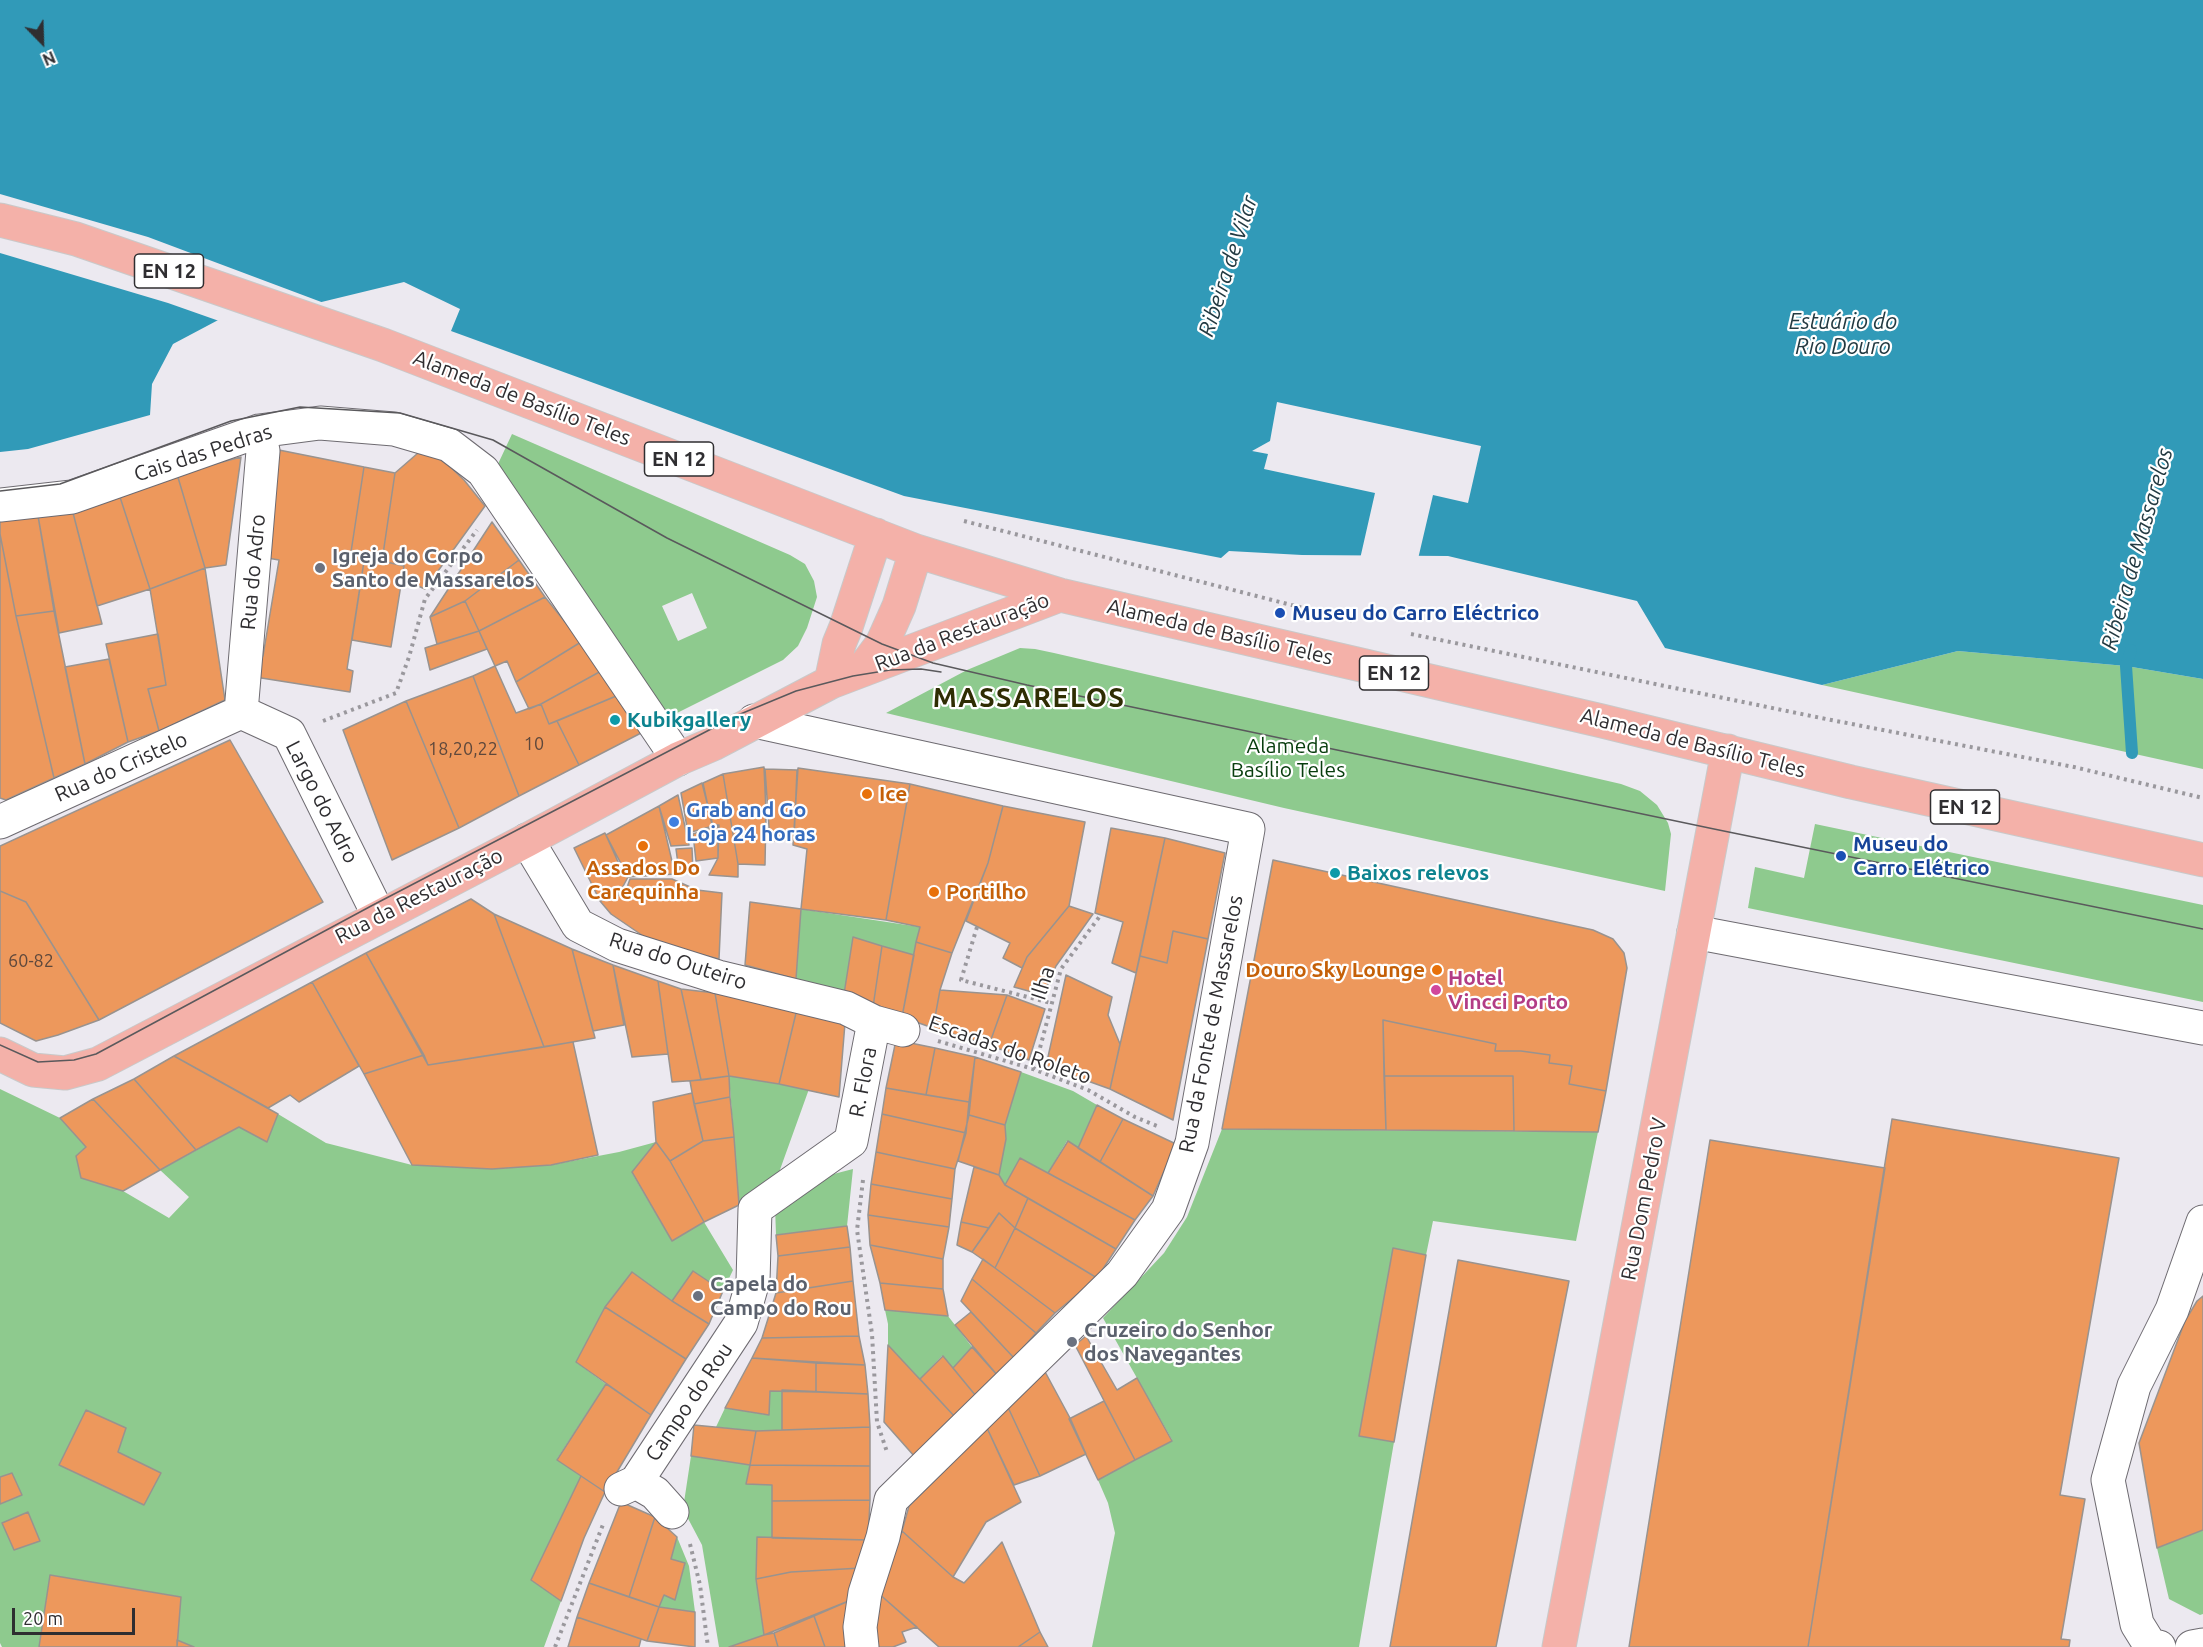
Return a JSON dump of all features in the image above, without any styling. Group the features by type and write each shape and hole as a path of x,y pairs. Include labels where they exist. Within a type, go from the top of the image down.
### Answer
{"main road":[{"name":"Alameda de Basílio Teles","path":"0,220 76,239 335,328 916,551 1060,595 1728,751 1851,782 2203,860"},
{"path":"831,682 838,644 846,627 876,535"},
{"name":"Rua da Restauração","path":"864,668 882,644 887,633 899,606 916,551"},
{"name":"Rua da Restauração","path":"0,1054 33,1070 65,1073 98,1064 678,759 713,744 831,682 1060,595"},
{"name":"Rua Dom Pedro V","path":"1559,1647 1728,751"}],"street":[{"name":"Cais das Pedras","path":"0,505 72,497 259,431 320,423 394,429 449,445 483,471 496,504 678,759"},
{"name":"Rua do Adro","path":"241,712 263,451 259,431"},
{"name":"Largo do Adro","path":"241,712 289,734 379,916"},
{"name":"Rua do Cristelo","path":"0,822 241,712"},
{"name":"Rua da Fonte de Massarelos","path":"754,721 1248,829 1167,1210 1122,1274 896,1495"},
{"name":"Rua do Outeiro","path":"527,840 578,925 617,945 718,977 846,1008 889,1026"},
{"path":"1695,932 2203,1028"},
{"name":"R. Flora","path":"851,1141 889,1026"},
{"name":"Campo do Rou","path":"629,1485 741,1323 753,1281 755,1209 851,1141"},
{"path":"2159,1647 2150,1645 2137,1624 2108,1480 2134,1386 2172,1310 2203,1222"},
{"path":"629,1485 655,1493 672,1512"},
{"path":"862,1647 860,1627 865,1593 896,1495"},
{"path":"2192,1647 2203,1645"}],"path":[{"path":"289,734 396,693 409,657 425,599 496,504"},
{"path":"964,521 1360,623"},
{"path":"1405,633 1826,720 2074,767 2203,798"},
{"name":"Ilha","path":"1033,1069 1061,969 1100,916"},
{"path":"977,927 961,980 1051,1004"},
{"name":"Escadas do Roleto","path":"889,1026 1033,1069 1088,1090 1135,1117 1181,1138"},
{"path":"851,1141 864,1160 857,1230 872,1334 877,1422 896,1495"},
{"path":"555,1647 597,1537 629,1485"},
{"path":"672,1512 690,1542 700,1585 708,1647"}],"green space":[{"path":"512,434 790,555 805,564 814,581 817,597 807,628 798,646 783,660 665,719 498,464","holes":["692,593 707,628 678,641 662,606"]},
{"name":"Alameda Basílio Teles","path":"1020,648 1054,653 1621,784 1640,791 1657,805 1668,823 1671,834 1665,891 1284,808 886,713 967,670"},
{"path":"1958,651 2126,666 2203,679 2203,769 1822,685"},
{"path":"1815,824 2203,905 2203,1002 1748,908 1755,867 1804,878"},
{"path":"801,909 920,927 914,955 853,938 844,994 796,979"},
{"path":"1021,1072 1073,1091 1097,1105 1078,1148 1067,1141 1048,1173 1020,1158 1005,1185 999,1175 1006,1139 1005,1125"},
{"path":"729,1076 809,1089 777,1178 739,1205"},
{"path":"0,1089 60,1118 86,1147 76,1156 81,1178 123,1191 169,1218 189,1197 160,1170 239,1127 267,1142 278,1114 326,1143 412,1165 492,1169 551,1165 619,1152 656,1142 632,1173 672,1241 704,1222 733,1270 723,1291 693,1271 672,1301 632,1272 605,1307 576,1362 606,1384 557,1459 581,1476 531,1580 561,1601 544,1647 194,1647 177,1640 181,1597 50,1575 39,1647 2,1647 0,1643 0,1504 22,1495 12,1473 0,1477","holes":["86,1411 126,1428 118,1452 160,1473 144,1505 59,1465","28,1512 40,1541 14,1550 2,1523"]},
{"path":"1222,1129 1598,1132 1576,1241 1433,1221 1426,1255 1393,1248 1360,1436 1394,1442 1359,1647 1092,1647 1115,1533 1108,1503 1098,1480 1172,1440 1103,1318 1164,1253 1187,1217"},
{"path":"853,1169 847,1226 776,1235 775,1206 826,1176"},
{"path":"885,1310 948,1316 972,1347 953,1368 942,1356 920,1379 888,1345"},
{"path":"782,1390 782,1430 756,1431 716,1427 725,1408 768,1415 770,1391"},
{"path":"691,1456 750,1465 772,1485 772,1538 756,1579 764,1635 729,1647 719,1647 702,1545 683,1509"},
{"path":"2203,1530 2203,1614 2200,1615 2169,1599 2157,1548"},
{"path":"677,1537 689,1566 695,1612 659,1607 664,1595 675,1599 685,1564 671,1559"}],"water":[{"name":"Estuário do Rio Douro","path":"0,0 2203,0 2203,679 2126,666 1958,651 1822,685 1665,648 1637,601 1448,556 1302,555 1229,551 1221,558 904,496 451,331 460,309 404,282 305,306 222,318 173,344 152,384 150,415 28,449 0,452"}],"pier":[{"path":"0,194 148,237 324,303 306,309 222,322 168,303 0,253"},
{"path":"1277,402 1481,446 1468,503 1433,495 1418,559 1360,559 1375,493 1264,469 1268,454 1252,451 1270,441"}],"building":[{"name":"Igreja do Corpo Santo de Massarelos","path":"274,449 364,467 351,552 365,555 347,669 353,671 350,692 255,677 259,656 263,656 279,560 256,556"},
{"path":"418,453 440,457 464,480 485,506 425,589 402,579 404,566 382,561 395,473"},
{"path":"241,457 226,565 205,568 177,474"},
{"path":"364,467 395,473 382,561 404,566 391,647 352,640 365,555 351,552"},
{"path":"177,474 205,568 150,589 119,494"},
{"path":"119,494 150,589 97,606 72,509"},
{"path":"72,509 102,624 59,633 38,516"},
{"path":"38,516 54,611 16,616 0,534 0,520"},
{"path":"492,522 519,560 465,601 430,617"},
{"path":"0,534 16,616 54,778 6,800 0,798"},
{"path":"519,560 545,597 479,631 465,601"},
{"path":"205,568 225,700 159,731 148,689 166,685 150,589"},
{"path":"545,597 581,642 516,682 507,661 495,666 479,631"},
{"path":"465,601 479,631 437,644 430,617"},
{"path":"54,611 85,764 54,778 16,616"},
{"path":"479,631 487,649 430,670 425,648"},
{"path":"158,634 166,685 148,689 159,731 128,742 106,644"},
{"path":"581,642 603,670 529,709 516,682"},
{"path":"109,659 128,742 85,764 65,667"},
{"path":"495,666 516,713 541,704 549,724 557,721 579,765 519,796 473,676"},
{"path":"603,670 621,694 549,724 541,704"},
{"path":"473,676 519,796 459,828 406,701"},
{"path":"621,694 643,732 579,765 557,721"},
{"path":"406,701 459,828 392,860 343,730"},
{"path":"230,740 323,902 99,1020 26,902 0,891 0,846"},
{"path":"764,767 765,865 738,864 723,774"},
{"path":"798,768 910,784 886,920 801,909 807,849 793,845"},
{"path":"765,769 797,770 794,840 770,841"},
{"path":"723,774 738,864 738,877 709,875 718,858 719,825 712,825 703,783"},
{"path":"702,783 713,826 688,833 681,793"},
{"name":"Portilho","path":"910,784 1003,806 988,863 952,953 916,942 920,927 886,920"},
{"path":"678,795 689,845 671,846 659,806"},
{"path":"659,806 675,874 628,877 606,835"},
{"path":"1003,806 1085,822 1069,906 1027,957 1022,968 1003,958 1010,943 966,921 988,863"},
{"path":"718,826 718,858 696,861 693,834"},
{"path":"1111,828 1165,838 1136,973 1112,963 1123,922 1095,913"},
{"path":"605,833 624,875 628,877 620,892 600,901 574,848"},
{"path":"1165,838 1225,853 1208,939 1173,931 1167,963 1140,956"},
{"path":"692,848 693,872 679,872 676,849"},
{"name":"Hotel Vincci Porto","path":"1273,860 1593,930 1613,939 1624,953 1627,968 1606,1091 1569,1084 1572,1066 1549,1063 1550,1055 1521,1051 1495,1051 1496,1044 1383,1020 1386,1130 1222,1129"},
{"path":"630,879 672,879 697,890 722,893 719,959 652,942 611,914 600,901 625,893"},
{"path":"0,891 26,902 99,1020 36,1041 0,1023"},
{"path":"471,899 494,914 544,1047 428,1065 366,953"},
{"path":"750,902 801,909 796,979 745,965"},
{"path":"1069,906 1093,914 1056,966 1043,995 1014,987 1027,957"},
{"path":"494,914 572,949 595,1038 544,1047"},
{"path":"1173,931 1208,939 1173,1120 1110,1089 1140,956 1167,963"},
{"path":"853,937 882,946 873,1007 844,994"},
{"path":"916,942 952,953 940,990 933,1028 902,1017"},
{"path":"882,946 914,955 902,1017 873,1007"},
{"path":"572,949 613,965 624,1025 593,1031"},
{"path":"366,953 424,1055 364,1074 312,982"},
{"path":"613,965 658,981 668,1054 632,1057"},
{"path":"1066,975 1112,997 1108,1015 1120,1044 1110,1089 1046,1066"},
{"path":"658,981 681,989 701,1080 672,1082"},
{"path":"312,982 359,1066 299,1102 290,1095 268,1108 174,1056"},
{"path":"681,989 715,993 729,1076 701,1080"},
{"path":"940,990 1007,995 989,1045 933,1028"},
{"path":"715,993 797,1009 779,1084 729,1076"},
{"path":"1007,995 1045,1009 1029,1060 989,1045"},
{"path":"797,1009 845,1023 839,1097 779,1084"},
{"path":"1383,1020 1496,1044 1495,1051 1521,1051 1550,1055 1549,1063 1572,1066 1569,1084 1606,1091 1598,1132 1514,1131 1513,1076 1384,1076"},
{"path":"896,1040 935,1048 926,1095 886,1088"},
{"path":"573,1042 598,1155 551,1165 492,1169 412,1165 364,1074 424,1055 428,1065"},
{"path":"935,1048 975,1057 969,1102 926,1095"},
{"path":"174,1056 278,1114 267,1142 239,1127 196,1150 134,1079"},
{"path":"975,1057 1021,1072 1005,1125 969,1115"},
{"path":"729,1076 730,1097 694,1104 690,1081"},
{"path":"1384,1076 1513,1076 1514,1131 1386,1130"},
{"path":"134,1079 196,1150 160,1170 93,1099"},
{"path":"886,1088 969,1102 966,1133 882,1114"},
{"path":"692,1093 703,1141 670,1161 656,1142 653,1102"},
{"path":"730,1097 734,1137 703,1141 694,1104"},
{"path":"93,1099 160,1170 123,1191 81,1178 76,1156 86,1147 60,1118"},
{"path":"1097,1105 1123,1119 1100,1162 1078,1148"},
{"path":"882,1114 966,1133 955,1169 876,1152"},
{"path":"969,1115 1005,1125 1006,1139 999,1175 958,1161"},
{"path":"1123,1119 1176,1144 1153,1196 1100,1162"},
{"path":"1892,1119 2119,1158 2060,1495 2085,1499 2061,1639 2070,1640 2069,1647 1808,1647"},
{"path":"734,1137 739,1205 704,1222 670,1161 703,1141"},
{"path":"1710,1140 1885,1168 1808,1647 1629,1647"},
{"path":"1068,1141 1153,1196 1135,1220 1048,1173"},
{"path":"656,1142 670,1161 704,1222 672,1241 632,1172"},
{"path":"876,1152 955,1169 952,1199 871,1184"},
{"path":"1020,1158 1135,1220 1116,1249 1005,1185"},
{"path":"974,1167 999,1175 1005,1185 1028,1198 1015,1228 999,1213 989,1228 961,1222"},
{"path":"871,1184 952,1199 949,1227 868,1215"},
{"path":"1028,1198 1116,1249 1097,1278 1015,1228"},
{"path":"999,1213 1015,1228 995,1268 972,1252"},
{"path":"868,1215 949,1227 943,1259 870,1245"},
{"path":"961,1222 989,1228 972,1252 957,1245"},
{"path":"847,1226 850,1247 778,1256 776,1235"},
{"path":"1015,1228 1097,1278 1055,1313 995,1268"},
{"path":"870,1245 943,1259 943,1289 880,1283"},
{"path":"850,1247 853,1281 776,1293 778,1256"},
{"path":"1393,1248 1426,1255 1394,1442 1359,1436"},
{"path":"983,1259 1055,1313 1036,1333 972,1279"},
{"path":"1458,1260 1569,1281 1496,1647 1390,1647"},
{"name":"Capela do Campo do Rou","path":"693,1271 723,1291 709,1324 672,1301"},
{"path":"632,1272 709,1324 686,1359 605,1307"},
{"path":"972,1279 1036,1333 1014,1358 961,1301"},
{"path":"853,1281 859,1336 762,1338 776,1293"},
{"path":"880,1283 943,1289 948,1316 885,1310"},
{"path":"2203,1296 2203,1530 2157,1548 2139,1443 2185,1321 2197,1301"},
{"path":"605,1307 686,1359 651,1415 576,1362"},
{"path":"971,1312 1014,1358 998,1376 955,1325"},
{"path":"859,1336 865,1365 752,1358 762,1338"},
{"path":"1086,1336 1117,1390 1137,1378 1172,1441 1135,1460 1075,1345"},
{"path":"888,1345 955,1417 915,1457 884,1422"},
{"path":"972,1347 998,1376 976,1396 953,1368"},
{"path":"943,1356 976,1396 955,1417 920,1379"},
{"path":"752,1358 816,1363 816,1392 770,1391 769,1415 725,1408"},
{"path":"816,1363 865,1365 868,1394 816,1392"},
{"path":"1043,1368 1086,1454 1040,1476 1006,1403"},
{"path":"606,1384 651,1415 605,1492 557,1460"},
{"path":"782,1390 868,1394 870,1427 782,1430"},
{"path":"1104,1401 1135,1460 1098,1480 1069,1419"},
{"path":"1006,1403 1040,1476 1014,1485 987,1428"},
{"path":"86,1410 126,1428 118,1452 161,1473 144,1505 59,1465"},
{"path":"694,1425 756,1431 750,1465 691,1456"},
{"path":"870,1427 870,1466 750,1465 756,1431"},
{"path":"987,1428 1021,1502 986,1522 953,1577 902,1531 909,1506"},
{"path":"750,1465 870,1466 870,1500 772,1501 772,1485 746,1484"},
{"path":"12,1473 22,1495 0,1504 0,1477"},
{"path":"581,1476 605,1492 584,1538 561,1601 531,1580"},
{"path":"870,1500 868,1540 772,1538 772,1501"},
{"path":"621,1502 655,1517 629,1597 589,1583"},
{"path":"28,1512 40,1541 14,1550 2,1523"},
{"path":"655,1517 677,1537 671,1559 685,1563 675,1600 664,1595 659,1607 629,1597"},
{"path":"902,1531 953,1577 964,1583 1002,1542 1040,1632 1018,1647 939,1647 877,1592"},
{"path":"757,1537 868,1540 861,1568 791,1572 756,1579"},
{"path":"861,1568 851,1600 764,1635 756,1579 791,1572"},
{"path":"50,1575 181,1597 177,1647 39,1647"},
{"path":"589,1583 659,1607 647,1641 577,1617"},
{"path":"877,1592 917,1627 902,1632 906,1642 893,1647 872,1647"},
{"path":"851,1600 853,1647 825,1647 814,1616"},
{"path":"659,1607 695,1612 695,1647 647,1641"},
{"path":"814,1616 825,1647 778,1647 774,1633"},
{"path":"577,1617 641,1639 639,1647 568,1647"},
{"path":"1040,1632 1048,1647 1018,1647"},
{"path":"774,1633 778,1647 729,1647 764,1635"},
{"path":"177,1640 194,1647 177,1647"}],"waterway":[{"name":"Ribeira de Massarelos","path":"2131,650 2126,666 2132,753"}],"tram line":[{"path":"0,491 60,484 231,421 300,407 400,413 493,440 667,538 882,644 933,663 1027,685 1714,829 2203,929"},
{"path":"0,1045 38,1062 74,1060 96,1054 373,905 738,715 796,691 853,676 890,670 921,669 941,672"}],"place":[{"name":"Igreja do Corpo Santo de Massarelos","path":"320,568"},
{"name":"Museu do Carro Eléctrico","path":"1280,613"},
{"name":"Kubikgallery","path":"615,720"},
{"name":"Ice","path":"867,794"},
{"name":"Grab and Go Loja 24 horas","path":"674,822"},
{"name":"Assados Do Carequinha","path":"643,846"},
{"name":"Museu do Carro Elétrico","path":"1841,856"},
{"name":"Baixos relevos","path":"1335,873"},
{"name":"Portilho","path":"934,892"},
{"name":"Douro Sky Lounge","path":"1437,970"},
{"name":"Hotel Vincci Porto","path":"1436,990"},
{"name":"Capela do Campo do Rou","path":"698,1296"},
{"name":"Cruzeiro do Senhor dos Navegantes","path":"1072,1342"}],"district":[{"name":"MASSARELOS","path":"1029,698"}],"water label":[{"name":"Ribeira de Vilar","path":"1228,266"}]}
